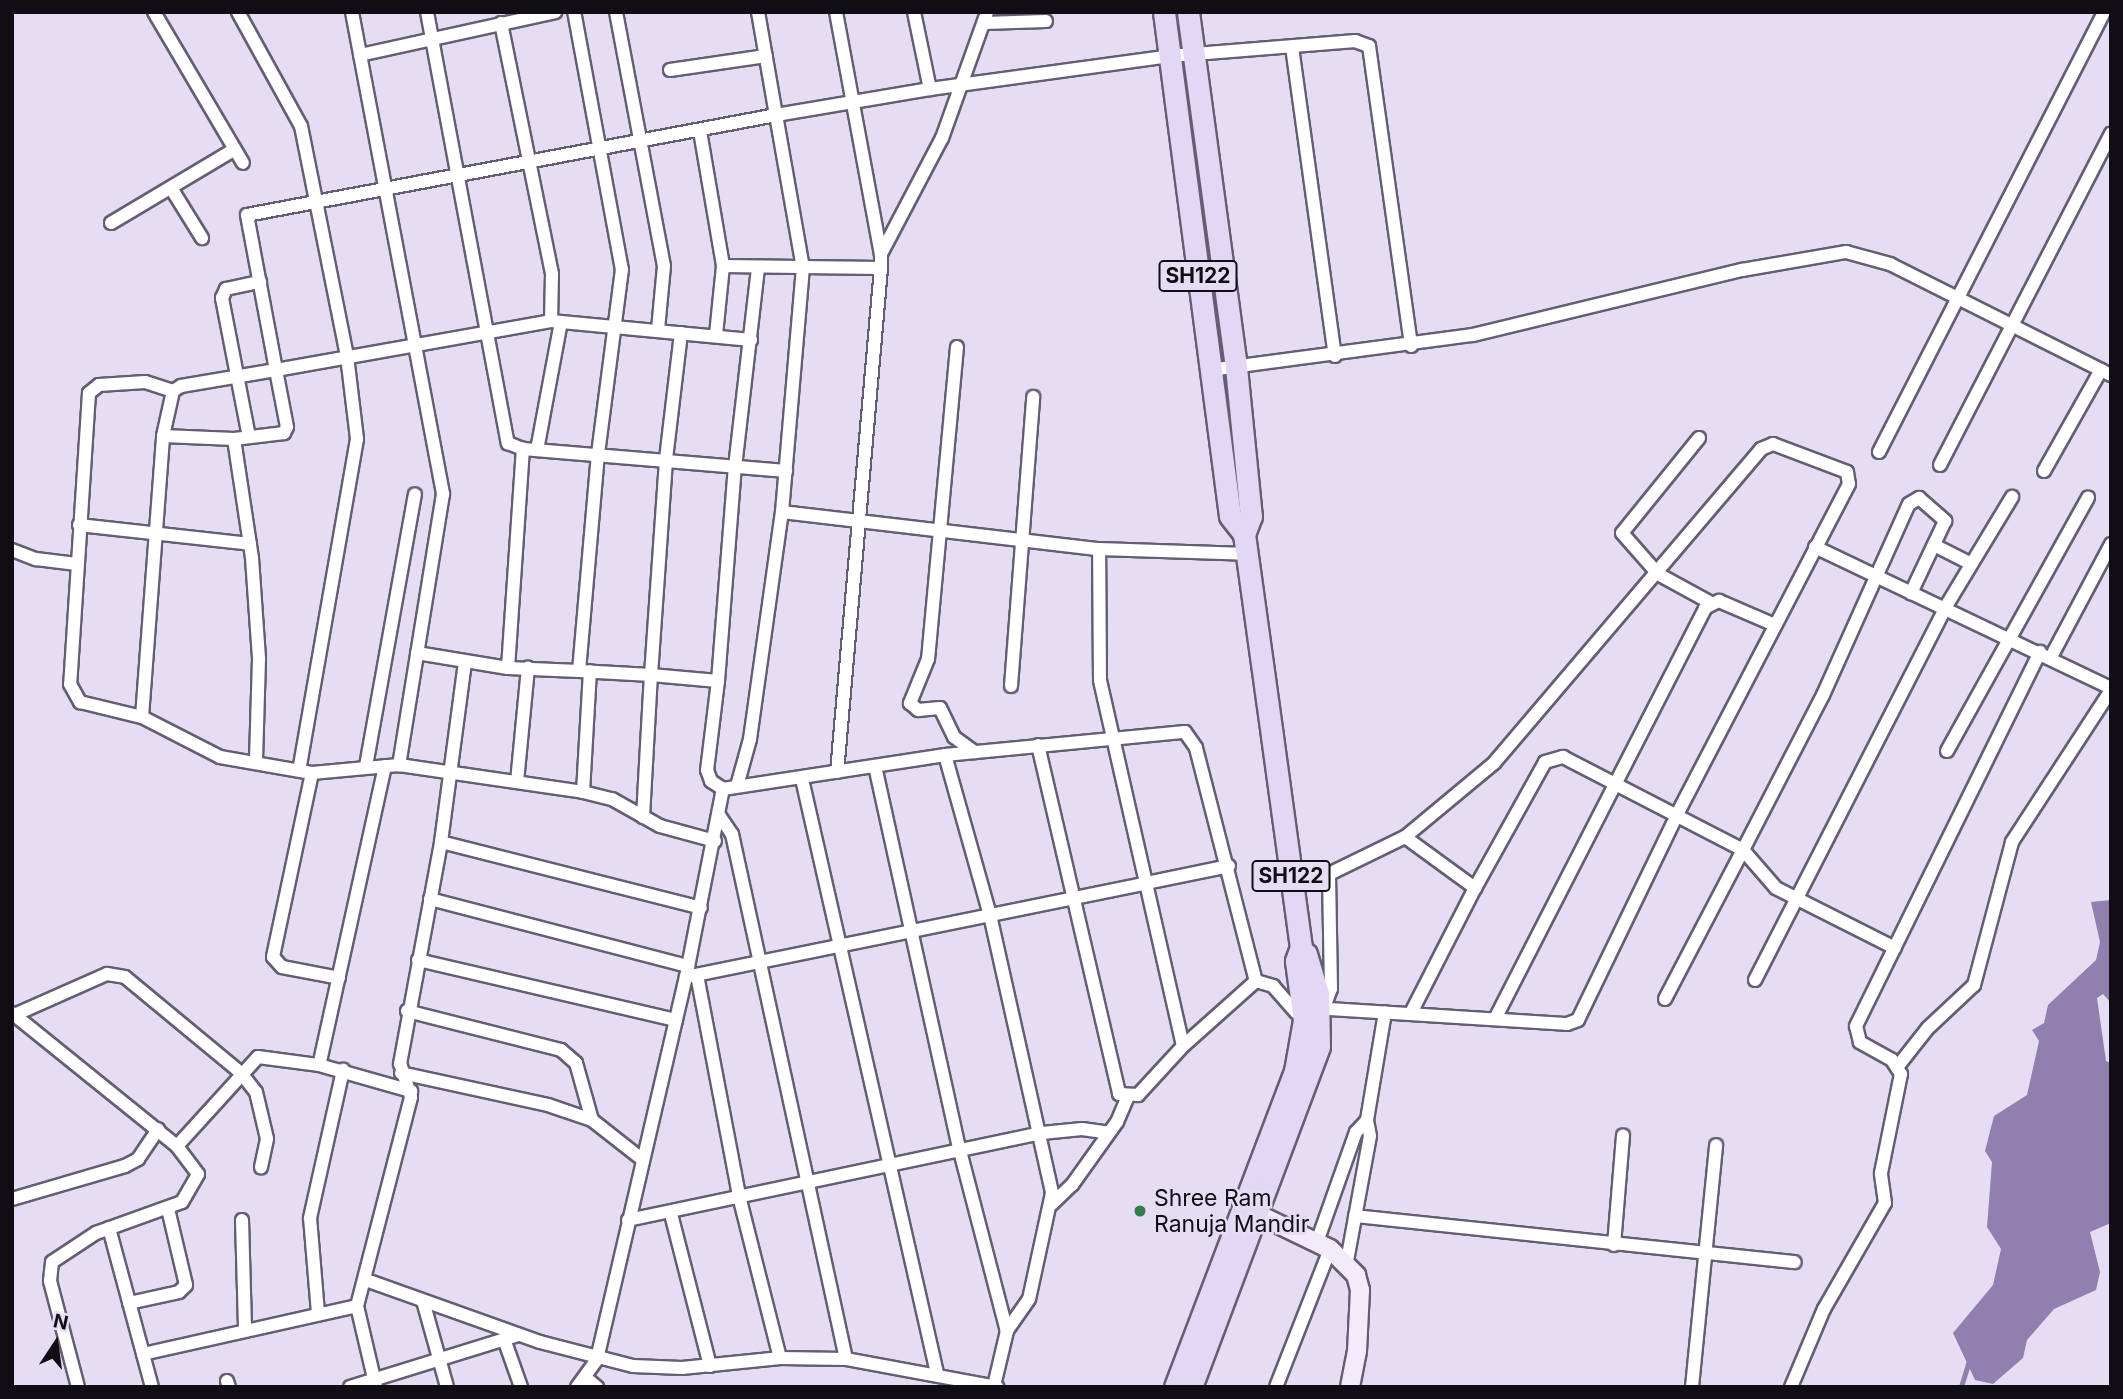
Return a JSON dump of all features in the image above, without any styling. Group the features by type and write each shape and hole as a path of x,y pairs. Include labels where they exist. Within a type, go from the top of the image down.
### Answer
{"main road":[{"name":"SH122","path":"1164,12 1230,516 1245,544"},
{"name":"SH122","path":"1175,1387 1314,1064 1317,1013 1310,959 1301,947 1245,544 1251,516 1236,367 1188,12"},
{"name":"SH122","path":"1191,1387 1250,1210"}],"street":[{"path":"154,12 243,163"},
{"path":"237,12 297,115 346,356 357,448 299,770"},
{"path":"352,12 443,494 399,765"},
{"path":"427,12 458,175 484,334 503,433 508,443 530,450 666,459 786,471"},
{"path":"360,55 501,23 522,15 555,12"},
{"path":"574,12 622,270 597,454 584,671 583,792"},
{"path":"616,12 637,142 664,266 658,330"},
{"path":"737,786 750,739 782,512 803,268 758,12"},
{"path":"836,12 881,254 837,772"},
{"path":"914,12 930,89"},
{"path":"1879,452 1956,297 2104,13"},
{"path":"881,254 936,149 963,83 985,18 1046,21"},
{"path":"501,23 552,274 556,322 530,450 509,668"},
{"path":"163,436 234,439 277,435 287,427 247,215 776,115 963,83 1170,56 1355,41 1369,46 1411,346"},
{"path":"1292,47 1335,356"},
{"path":"670,70 766,56"},
{"path":"700,131 723,266 716,335"},
{"path":"1940,465 2111,134"},
{"path":"111,223 235,149"},
{"path":"171,187 202,238"},
{"path":"1210,370 1411,346 1773,263 1856,253 1956,297 2106,372 2044,471"},
{"path":"723,266 758,269 881,268"},
{"path":"758,269 735,467 718,681 707,770 711,781 723,789 945,755 1175,730 1191,738 1228,866 1256,981"},
{"path":"249,437 223,293 260,282"},
{"path":"142,717 163,436 173,391 181,386 238,380 346,356 556,322 751,340"},
{"path":"643,817 666,459 681,333"},
{"path":"957,347 928,659 910,703 918,710 940,708 954,737 975,752"},
{"path":"173,391 145,382 99,385 89,393 70,684 73,696 80,702 142,717 209,754 312,773 399,765 583,792 612,799 643,817 715,841"},
{"path":"1011,686 1033,397"},
{"path":"1699,438 1622,533 1658,574 1711,603 1719,601 1775,625"},
{"path":"234,439 250,544 259,659 256,763"},
{"path":"1256,981 1273,986 1317,1013 1412,1011 1567,1024 1578,1020 1676,817 1850,477 1842,470 1767,445 1494,763 1405,837 1329,874 1332,973 1317,1013"},
{"path":"366,766 415,494"},
{"path":"1755,980 1945,608 2012,496"},
{"path":"1947,751 2088,498"},
{"path":"1665,999 1879,578 1914,499 1927,501 1942,515 1944,528 1911,593"},
{"path":"782,512 858,518 1099,549 1245,544"},
{"path":"79,525 250,544"},
{"path":"1898,1066 1855,1034 1895,948 2045,655 2111,544"},
{"path":"1936,545 1971,564"},
{"path":"1791,1387 1824,1310 1885,1203 1881,1173 1899,1084 1898,1066 1928,1028 1974,985 2012,842 2111,689 2045,655 1815,547"},
{"path":"1099,549 1098,664 1110,736 1183,1046"},
{"path":"12,550 36,559 77,564"},
{"path":"1496,1017 1614,784 1711,603"},
{"path":"417,653 465,663 509,668 718,681"},
{"path":"375,1383 357,1306 366,1280 411,1091 401,1073 407,1011 441,842 465,663"},
{"path":"517,782 528,668"},
{"path":"1038,746 1115,1088 1127,1098"},
{"path":"366,1280 518,1335 597,1359 659,1368 710,1366 780,1358 846,1359 937,1373 956,1382 996,1386 1007,1331 1029,1299 1052,1204 1042,1133 990,915 945,755"},
{"path":"1412,1011 1475,888 1545,762 1563,757 1742,850 1768,881 1895,948"},
{"path":"319,1065 385,765"},
{"path":"875,766 914,930 960,1151 1007,1331"},
{"path":"312,773 273,957 282,967 339,978"},
{"path":"802,779 837,947 937,1373"},
{"path":"597,1387 581,1382 597,1359 676,1020 690,973 723,789"},
{"path":"719,815 732,834 757,963 846,1359"},
{"path":"1405,837 1475,888"},
{"path":"441,842 701,908"},
{"path":"430,900 690,973 757,963 1228,866"},
{"path":"418,960 676,1020"},
{"path":"690,973 740,1200 780,1358"},
{"path":"78,1387 50,1281 50,1267 109,1228 182,1202 198,1174 177,1146 158,1129 13,1014 107,974 120,974 241,1073 259,1099 267,1139 261,1167"},
{"path":"1052,1204 1072,1185 1109,1133 1127,1098 1138,1095 1183,1046 1256,981"},
{"path":"407,1011 561,1050 576,1063 592,1120"},
{"path":"1347,1261 1370,1136 1367,1120 1385,1012"},
{"path":"177,1146 241,1073 265,1055 343,1070 411,1091"},
{"path":"318,1313 310,1224 343,1070"},
{"path":"401,1073 548,1105 592,1120 643,1160"},
{"path":"1276,1387 1324,1245 1356,1132 1367,1120"},
{"path":"12,1199 125,1166 138,1159 158,1129"},
{"path":"628,1220 740,1200 1042,1133 1082,1129 1109,1133"},
{"path":"1614,1245 1623,1135"},
{"path":"1692,1387 1716,1145"},
{"path":"129,1303 179,1292 186,1286 168,1209"},
{"path":"1250,1210 1324,1245 1347,1261 1360,1290 1350,1387"},
{"path":"671,1214 710,1366"},
{"path":"1355,1216 1795,1262"},
{"path":"242,1220 245,1330"},
{"path":"109,1228 152,1387"},
{"path":"423,1301 447,1387"},
{"path":"143,1354 357,1306"},
{"path":"350,1387 375,1383 518,1335"},
{"path":"504,1339 521,1387"}],"shaded area":[{"path":"2111,900 2111,1003 2103,994 2097,998 2106,1061 2111,1063 2111,1223 2090,1232 2100,1272 2096,1290 2054,1309 2027,1340 2023,1358 1993,1384 1975,1380 1953,1333 1993,1285 2001,1249 1987,1227 1992,1162 1985,1151 1994,1116 2027,1095 2039,1041 2032,1030 2044,1023 2048,1005 2096,960 2100,942 2091,902"}],"waterway":[{"path":"1961,1387 1969,1361"}],"place":[{"name":"Shree Ram Ranuja Mandir","path":"1140,1211"}]}
